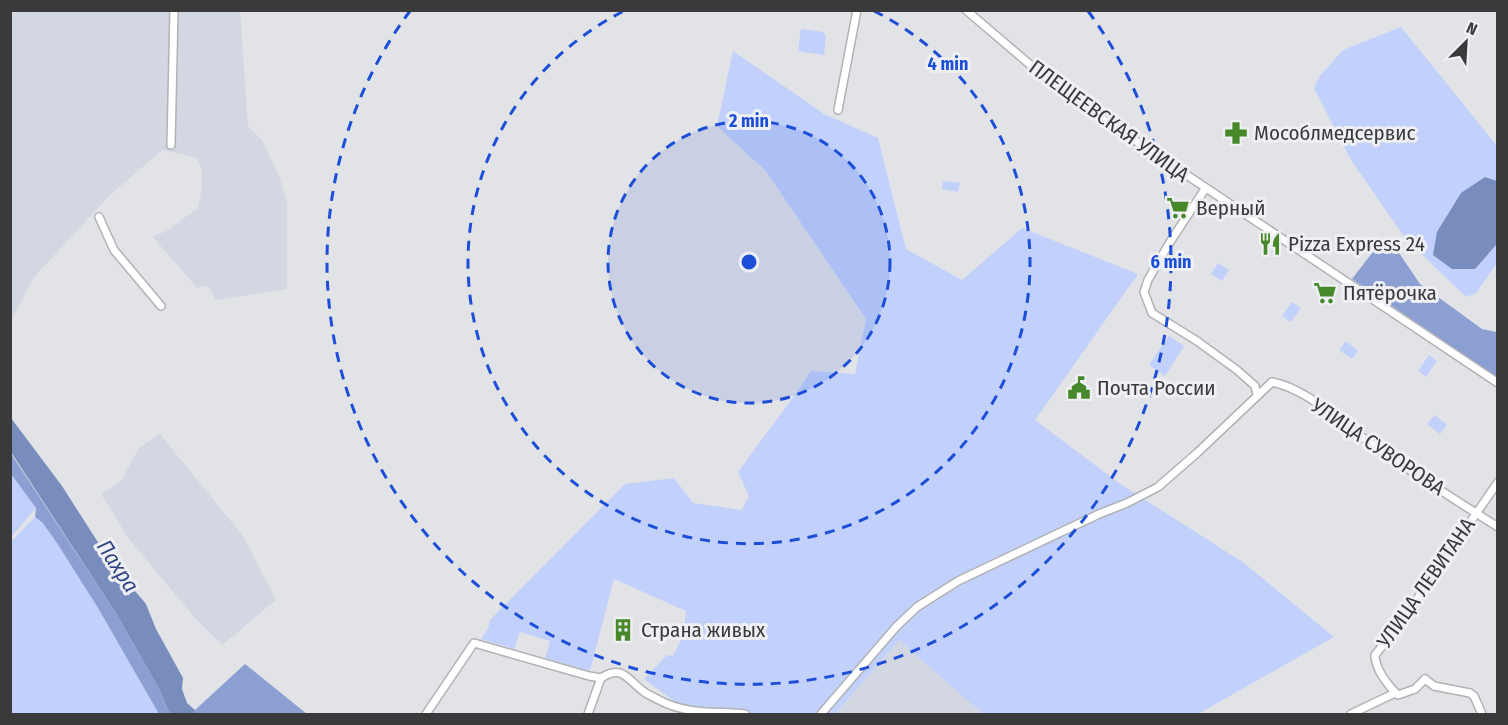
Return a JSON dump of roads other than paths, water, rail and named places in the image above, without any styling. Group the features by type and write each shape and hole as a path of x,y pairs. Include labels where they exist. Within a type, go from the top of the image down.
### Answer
{"street":[{"path":"171,145 174,10"},
{"path":"838,111 857,10"},
{"name":"ПЛЕЩЕЕВСКАЯ УЛИЦА","path":"966,10 1051,81 1205,189 1497,383"},
{"path":"821,714 896,627 917,607 958,581 1153,490 1197,453 1257,394 1255,386 1237,370 1197,341 1152,314 1144,292 1148,280 1170,242 1205,189"},
{"path":"99,218 114,250 161,306"},
{"name":"УЛИЦА СУВОРОВА","path":"1257,394 1272,382 1286,385 1321,406 1363,438 1497,527"},
{"name":"УЛИЦА ЛЕВИТАНА","path":"1395,693 1382,675 1374,659 1375,655 1397,628 1497,482"},
{"path":"426,714 474,643 601,678"},
{"path":"588,714 601,678 610,672 618,672 644,692 682,710 745,714"},
{"path":"1352,714 1395,693 1398,695 1408,692 1425,679 1434,686 1470,693 1474,696 1482,714"}],"place":[{"name":"Мособлмедсервис","path":"1236,133"},
{"name":"Верный","path":"1178,208"},
{"name":"Pizza Express 24","path":"1270,244"},
{"name":"Пятёрочка","path":"1325,293"},
{"name":"Почта России","path":"1079,388"},
{"name":"Страна живых","path":"623,630"}],"water label":[{"name":"Пахра","path":"118,566"}]}
